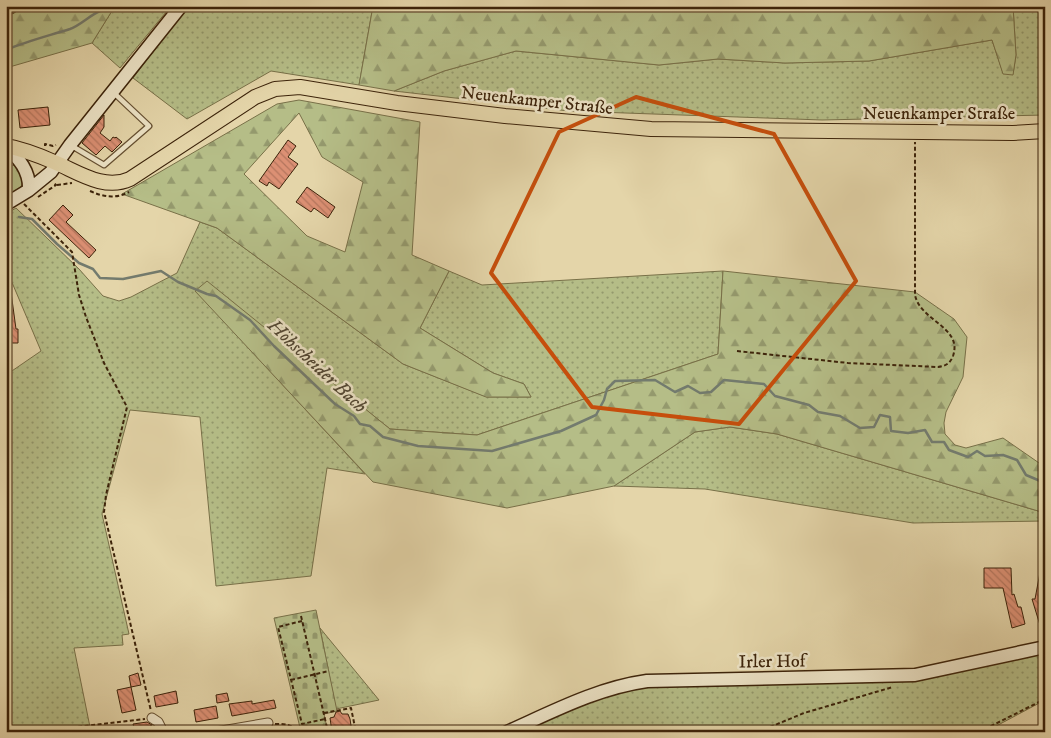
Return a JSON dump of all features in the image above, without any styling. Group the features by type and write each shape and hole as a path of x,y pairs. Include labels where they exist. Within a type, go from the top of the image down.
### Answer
{"main road":[{"name":"Neuenkamper Straße","path":"6,146 31,152 100,181 111,183 124,181 255,97 275,89 293,87 314,88 365,99 626,128 1045,132"}],"street":[{"path":"6,9 12,6"},
{"path":"6,204 46,177 181,6"},
{"path":"6,146 28,172 30,180 29,190"},
{"name":"Irler Hof","path":"506,732 598,693 622,685 647,681 915,675 1045,647"},
{"path":"152,718 158,722 163,732"},
{"path":"216,732 268,723"}],"lane":[{"path":"70,145 104,165 149,126 113,92"}],"path":[{"path":"737,351 867,364 938,367 947,365 954,349 952,336 922,312 915,296 914,132"},
{"path":"56,185 75,183"},
{"path":"87,189 112,197 123,195 135,188"},
{"path":"26,205 72,252 79,295 86,317 104,363 127,407 104,512 152,718 33,732"},
{"path":"301,616 328,732"},
{"path":"302,621 278,627 302,724 325,719"},
{"path":"291,680 329,671"},
{"path":"758,732 804,713 897,686"},
{"path":"979,732 1045,698"},
{"path":"324,714 351,708 356,732"},
{"path":"268,723 288,725 294,727 298,732"}],"highlighted area":[{"path":"636,97 774,134 856,281 739,424 592,407 491,273 559,132"}],"green space":[{"path":"6,6 115,6 92,43 6,68"},
{"path":"115,6 171,6 120,68 92,43"},
{"path":"188,6 373,6 359,85 271,71 187,119 133,78"},
{"path":"373,6 1013,6 1016,55 1013,75 1003,74 992,40 869,61 785,63 718,59 659,65 516,51 444,71 394,91 359,85"},
{"path":"1013,6 1045,6 1045,115 822,120 569,111 394,91 444,71 516,51 659,65 718,59 785,63 869,61 992,40 1003,73 1013,74 1016,55"},
{"path":"299,100 420,122 412,255 449,271 420,328 493,373 524,384 531,397 486,397 403,364 217,228 122,194 277,104","holes":["299,113 322,157 363,182 345,252 307,236 244,174"]},
{"path":"6,163 15,166 24,178 21,187 6,196"},
{"path":"16,208 79,269 103,296 119,301 131,297 177,273 200,222 217,228 403,364 487,397 531,397 524,384 493,373 420,328 449,271 482,285 723,271 718,354 477,435 390,429 207,282 196,291 365,474 327,468 311,576 216,586 200,417 130,410 102,514 129,634 122,635 123,645 74,648 91,732 6,732 6,375 41,351 8,273 6,274 6,214"},
{"path":"723,271 915,292 954,319 967,337 963,377 946,412 945,434 955,445 966,448 1003,438 1042,465 1045,464 1045,513 777,434 730,427 695,432 614,486 507,508 373,482 195,291 207,281 390,429 477,435 718,354"},
{"path":"730,427 777,434 1045,513 1045,521 913,523 705,489 614,486 695,432"},
{"path":"316,610 337,711 324,714 328,732 301,732 274,618"},
{"path":"320,628 379,700 336,709"},
{"path":"1045,651 1045,700 985,732 516,732 609,693 638,687 895,681 945,675"}],"building":[{"path":"48,107 50,125 20,128 18,110"},
{"path":"104,115 104,127 100,133 110,141 113,137 116,137 122,142 112,152 105,146 96,155 82,143"},
{"path":"288,140 296,146 288,157 298,164 279,189 269,182 267,186 259,181"},
{"path":"307,187 335,207 328,218 314,208 311,212 296,202"},
{"path":"63,205 73,215 66,222 96,250 89,258 49,220"},
{"path":"6,285 10,285 16,329 18,329 18,343 11,343 11,333 8,333"},
{"path":"1041,567 1045,567 1045,635 1043,635 1032,599 1035,599"},
{"path":"984,568 1011,568 1012,595 1014,594 1018,607 1021,607 1025,624 1012,628 1003,588 984,588"},
{"path":"138,673 141,685 131,687 129,676"},
{"path":"131,687 136,710 122,713 117,690"},
{"path":"176,691 178,703 156,707 154,696"},
{"path":"227,693 229,701 217,703 216,695"},
{"path":"274,700 276,708 232,716 229,704 252,701 252,704"},
{"path":"216,706 218,718 196,722 194,710"},
{"path":"340,711 342,714 348,714 352,732 332,732 330,718"},
{"path":"147,722 152,725 150,726 151,732 135,731 133,724"}],"waterway":[{"path":"6,50 70,29 100,11 101,6"},
{"name":"Höhscheider Bach","path":"19,217 32,219 57,244 79,263 93,269 100,278 123,279 161,271 178,282 216,296 250,320 274,346 335,404 354,416 360,424 370,426 383,437 418,446 492,451 561,431 596,415 604,400 607,389 615,381 655,380 675,392 688,386 700,393 711,392 724,380 764,384 775,396 809,405 818,412 840,416 860,428 874,427 880,415 890,417 891,431 908,433 925,430 932,442 944,442 949,450 968,457 977,451 985,456 1003,455 1017,460 1026,475 1045,483"}]}
